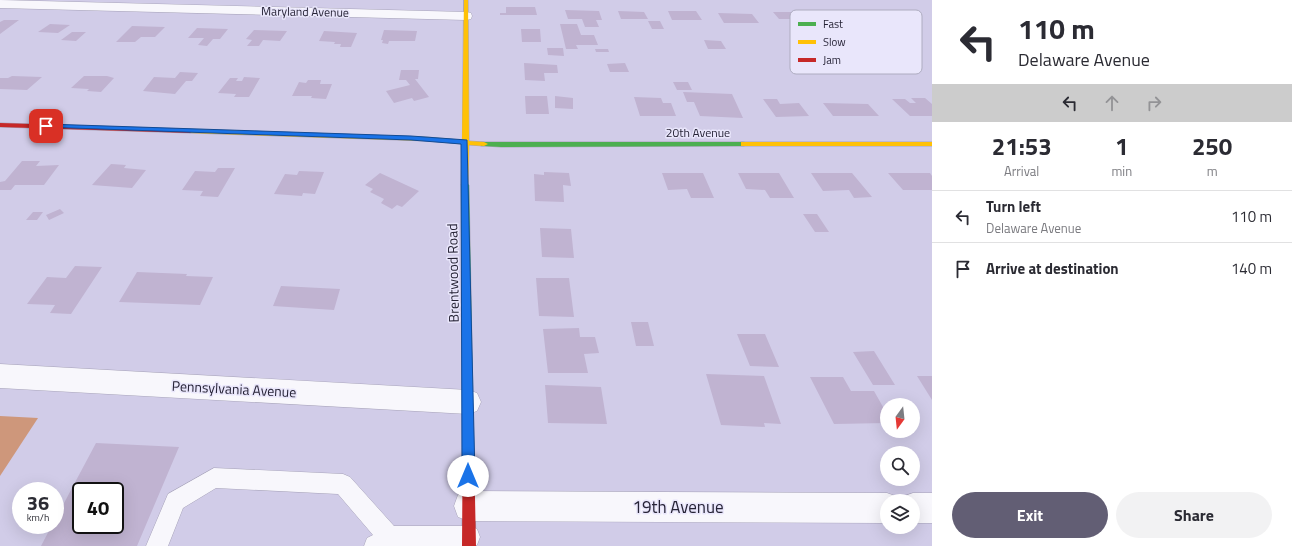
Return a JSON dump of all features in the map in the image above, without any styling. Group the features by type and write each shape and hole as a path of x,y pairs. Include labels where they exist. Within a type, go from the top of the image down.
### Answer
{"street":[{"name":"Brentwood Road","path":"466,0 465,142 469,542"},
{"name":"Maryland Avenue","path":"0,4 466,16"},
{"name":"20th Avenue","path":"0,125 411,138 501,145 932,144"},
{"name":"Pennsylvania Avenue","path":"0,376 468,402"},
{"name":"19th Avenue","path":"469,506 880,508"},
{"path":"920,508 932,508"}],"lane":[{"path":"157,546 175,501 214,478 343,484 382,541 469,542"}],"shaded area":[{"path":"0,416 38,418 0,476"}],"building":[{"path":"506,7 535,7 537,15 500,15 500,13 506,13"},
{"path":"565,10 599,11 602,20 596,20 599,27 585,27 582,19 568,19"},
{"path":"618,11 644,12 648,19 621,19"},
{"path":"668,11 696,11 702,20 672,20"},
{"path":"773,12 790,12 790,19 779,19"},
{"path":"718,13 752,14 759,23 724,23"},
{"path":"4,20 19,20 0,34 0,22"},
{"path":"648,21 660,21 664,29 652,29"},
{"path":"50,24 70,25 58,33 38,32"},
{"path":"560,24 577,24 581,35 594,35 598,45 576,45 578,49 566,49"},
{"path":"132,26 165,27 155,37 141,37 135,42 116,42"},
{"path":"197,28 228,29 220,39 213,39 207,46 198,45 204,38 188,38"},
{"path":"521,29 540,29 541,42 522,42"},
{"path":"254,30 287,31 280,41 263,40 259,46 247,46 252,40 246,39"},
{"path":"384,30 417,31 415,41 389,41 388,44 382,43 383,40 381,40"},
{"path":"324,31 357,33 351,47 340,47 341,44 334,44 335,42 319,41"},
{"path":"72,32 86,32 76,41 61,40"},
{"path":"704,40 721,41 726,49 708,49"},
{"path":"547,48 563,48 564,56 548,55"},
{"path":"595,49 608,49 609,52 596,52"},
{"path":"524,63 557,65 558,73 544,73 545,81 525,80"},
{"path":"625,63 629,72 610,72 607,64"},
{"path":"401,70 419,70 418,79 415,79 429,97 414,101 412,98 394,103 386,91 410,85 406,80 399,80"},
{"path":"180,72 198,73 192,81 186,81 175,94 143,91 154,77 175,78"},
{"path":"12,76 42,77 27,90 0,89 0,78 8,78"},
{"path":"84,76 107,76 114,78 101,92 87,91 89,89 71,88"},
{"path":"244,77 260,78 249,97 234,97 236,94 218,93 230,78 238,78 236,81 242,81"},
{"path":"308,80 321,80 320,84 332,84 326,99 311,98 312,96 292,96 299,82 306,83"},
{"path":"673,82 688,82 692,90 677,90"},
{"path":"683,92 732,94 743,118 700,116 694,102 687,102"},
{"path":"525,96 547,96 549,114 526,114"},
{"path":"555,96 573,98 573,109 555,108"},
{"path":"634,97 661,98 663,103 671,103 676,116 640,116"},
{"path":"911,98 925,98 932,104 932,116 910,116 892,99 905,99 910,103 916,103"},
{"path":"763,99 777,99 780,104 799,103 809,116 776,117"},
{"path":"823,103 868,104 879,116 833,116"},
{"path":"22,161 40,161 36,166 59,165 44,185 15,185 11,190 0,190 0,182 5,181"},
{"path":"111,164 126,165 124,168 146,170 132,188 92,185"},
{"path":"218,168 235,168 218,197 200,196 203,191 182,190 195,171 215,172"},
{"path":"299,171 324,172 315,194 303,193 302,196 274,194 285,174 297,175"},
{"path":"544,172 569,173 571,186 563,185 564,202 535,201 534,174 544,175"},
{"path":"380,173 419,191 402,207 397,205 392,209 381,203 384,199 370,192 373,189 365,185"},
{"path":"662,173 703,173 714,198 691,198 687,189 668,190"},
{"path":"738,173 779,173 794,198 770,198 765,190 746,189"},
{"path":"811,173 852,173 872,197 854,198 849,190 823,191"},
{"path":"888,173 930,173 932,176 932,190 903,190"},
{"path":"60,209 64,213 49,220 46,215"},
{"path":"33,212 43,212 37,220 26,220"},
{"path":"803,214 817,214 829,232 815,232"},
{"path":"540,228 571,229 574,258 542,257"},
{"path":"75,266 102,267 71,314 50,313 55,305 27,304 47,277 66,278"},
{"path":"137,272 187,274 186,276 213,277 200,305 119,302"},
{"path":"536,278 569,278 574,317 539,316"},
{"path":"281,286 340,289 334,310 273,306"},
{"path":"631,322 648,322 654,346 636,346"},
{"path":"579,328 580,337 595,337 599,353 584,354 588,373 548,373 543,329"},
{"path":"737,334 765,334 779,367 750,366"},
{"path":"874,351 895,385 873,385 853,352"},
{"path":"706,374 764,376 781,424 764,423 765,427 721,425"},
{"path":"917,376 932,376 932,400"},
{"path":"810,377 843,377 851,391 874,391 880,402 880,423 834,424"},
{"path":"545,385 601,387 607,424 548,423"},
{"path":"96,443 179,447 137,546 41,546 47,534 64,534 64,503 72,488 72,534 124,534 124,482 75,482"}],"traffic: fast":[{"path":"484,144 744,144"},
{"path":"465,185 468,402"}],"traffic: slow":[{"path":"465,185 466,0"},
{"path":"190,131 427,139 484,144"},
{"path":"744,144 932,144"}],"traffic: jam":[{"path":"0,125 190,131"},
{"path":"468,402 469,546"}],"route":[{"path":"46,126 411,138 465,142 468,476"}]}
